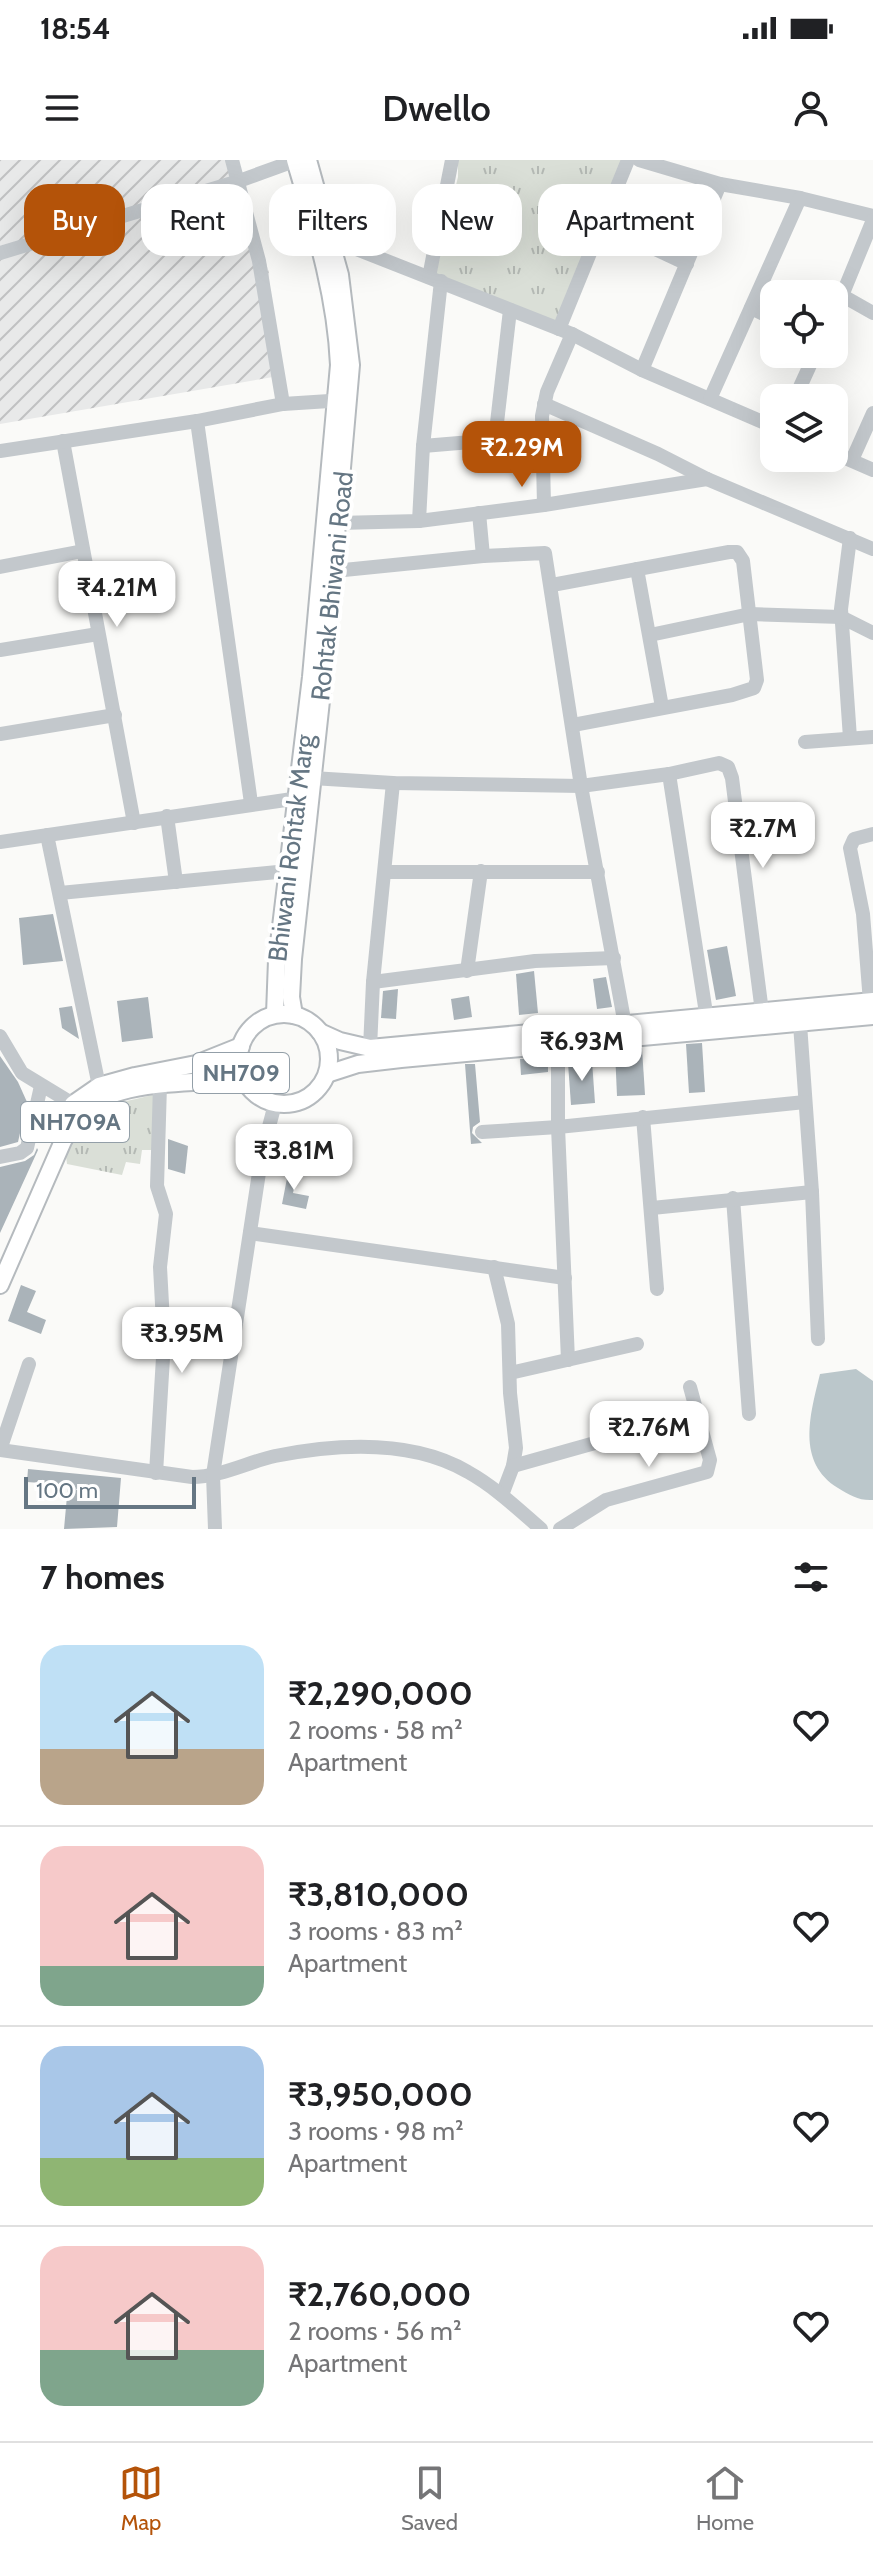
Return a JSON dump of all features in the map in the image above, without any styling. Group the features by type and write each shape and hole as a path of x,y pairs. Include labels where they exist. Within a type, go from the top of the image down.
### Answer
{"main road":[{"name":"Bhiwani Rohtak Marg","path":"296,160 305,184"},
{"path":"308,160 313,184"},
{"name":"Bhiwani Rohtak Marg","path":"275,1014 277,960 296,870 343,400 327,256"},
{"name":"Rohtak Bhiwani Road","path":"304,797 312,778 334,571 343,400"},
{"path":"294,1015 291,982 296,870"},
{"path":"327,1074 358,1064 558,1044 708,1024 762,1012 872,1006"},
{"path":"320,1032 340,1041 370,1048 625,1025 800,1024 872,1006"},
{"name":"NH709","path":"275,1014 294,1015 311,1023 327,1045 327,1074 312,1095 300,1102 275,1104 251,1091 243,1080 238,1057 241,1046 254,1025 275,1014"},
{"name":"NH709A","path":"0,1260 56,1133 73,1104 99,1086 196,1064 241,1046"},
{"name":"NH709A","path":"0,1285 72,1126 88,1107 107,1097 160,1085 243,1080"}],"street":[{"path":"232,160 259,261 283,404"},
{"path":"0,253 239,181 296,160"},
{"path":"419,521 435,279 452,160"},
{"path":"618,184 628,160"},
{"path":"639,160 670,164 720,184"},
{"path":"722,184 800,198 872,224 848,284"},
{"path":"710,399 800,198"},
{"path":"373,256 566,332 642,370 760,421"},
{"path":"544,505 541,442 544,404 591,256"},
{"path":"670,256 687,264"},
{"path":"642,370 690,256"},
{"path":"848,299 873,313"},
{"path":"751,308 760,312"},
{"path":"495,440 510,310"},
{"path":"0,451 197,421 283,404 343,400"},
{"path":"544,404 707,479 873,549"},
{"path":"852,460 873,413"},
{"path":"197,421 251,803"},
{"path":"423,446 495,440 541,442"},
{"path":"63,441 134,823"},
{"path":"848,458 873,470"},
{"path":"338,523 419,521 707,479"},
{"path":"479,513 483,556"},
{"path":"850,538 841,617 850,738"},
{"path":"0,567 83,551"},
{"path":"334,571 544,552 548,558 581,786 625,1025"},
{"path":"552,585 737,552 743,561 757,680 754,688 732,695 573,725"},
{"path":"637,569 662,707"},
{"path":"650,635 750,614 841,617 873,633"},
{"path":"0,650 98,634"},
{"path":"0,734 115,715"},
{"path":"805,742 873,737"},
{"path":"312,778 393,783 581,786 669,774 712,763 724,764 730,769 762,1012"},
{"path":"669,774 708,1024"},
{"path":"370,1048 373,982 393,783"},
{"path":"0,842 304,797"},
{"path":"167,816 176,882"},
{"path":"872,1006 868,913 850,844 854,839 873,834"},
{"path":"47,835 99,1086"},
{"path":"60,893 296,870"},
{"path":"467,971 481,871"},
{"path":"385,872 598,872"},
{"path":"373,982 535,961 614,958"},
{"path":"800,1024 818,1339"},
{"path":"0,1036 22,1073 73,1104"},
{"path":"558,1044 558,1127 568,1360"},
{"path":"156,1473 164,1341 160,1267 166,1214 157,1186 160,1085"},
{"path":"0,1157 20,1153 27,1148 41,1086"},
{"path":"482,1132 805,1102"},
{"path":"215,1529 213,1475 262,1153 275,1104"},
{"path":"643,1117 657,1289"},
{"path":"652,1208 812,1192"},
{"path":"733,1198 749,1414"},
{"path":"250,1233 565,1278"},
{"path":"494,1267 508,1324 516,1448 502,1495"},
{"path":"510,1373 637,1344"},
{"path":"29,1364 0,1450 192,1477 213,1475 252,1461 320,1449 391,1449 441,1459 467,1471 502,1495 541,1529"},
{"path":"560,1529 606,1500 707,1472 710,1460 690,1387"},
{"path":"513,1466 666,1423"}],"shaded area":[{"path":"0,160 236,160 243,184 141,184 141,256 253,256 253,218 269,273 273,377 0,424"},
{"path":"856,1369 873,1381 873,1500 859,1498 838,1488 816,1465 811,1451 810,1421 820,1374"}],"green space":[{"path":"458,160 622,160 612,184 538,184 538,256 583,256 556,323 434,275 439,256 522,256 522,184 456,184"},
{"path":"153,1095 154,1150 142,1150 140,1164 126,1162 122,1175 67,1164 65,1149 93,1115 111,1105"}],"building":[{"path":"53,914 63,961 23,965 19,918"},
{"path":"727,946 736,996 716,1000 707,950"},
{"path":"534,971 538,1013 519,1015 516,974"},
{"path":"606,977 612,1007 597,1009 593,979"},
{"path":"398,989 396,1019 381,1018 383,991"},
{"path":"469,996 472,1017 454,1020 451,999"},
{"path":"148,997 153,1038 122,1042 117,1001"},
{"path":"72,1006 79,1039 62,1028 59,1008"},
{"path":"702,1043 705,1092 689,1093 686,1044"},
{"path":"642,1048 645,1095 617,1096 615,1051"},
{"path":"0,1056 27,1102 18,1142 0,1147"},
{"path":"548,1057 548,1072 521,1075 520,1059"},
{"path":"592,1061 595,1103 571,1105 568,1063"},
{"path":"465,1064 475,1064 480,1122 473,1127 472,1133 482,1143 471,1144"},
{"path":"168,1139 188,1146 185,1174 168,1169"},
{"path":"38,1150 0,1233 0,1167 25,1161 34,1155"},
{"path":"289,1168 298,1170 293,1193 309,1196 306,1209 282,1204"},
{"path":"21,1285 36,1291 27,1312 46,1320 41,1334 8,1321"},
{"path":"28,1469 121,1478 117,1527 64,1529 68,1485 27,1482"}]}
